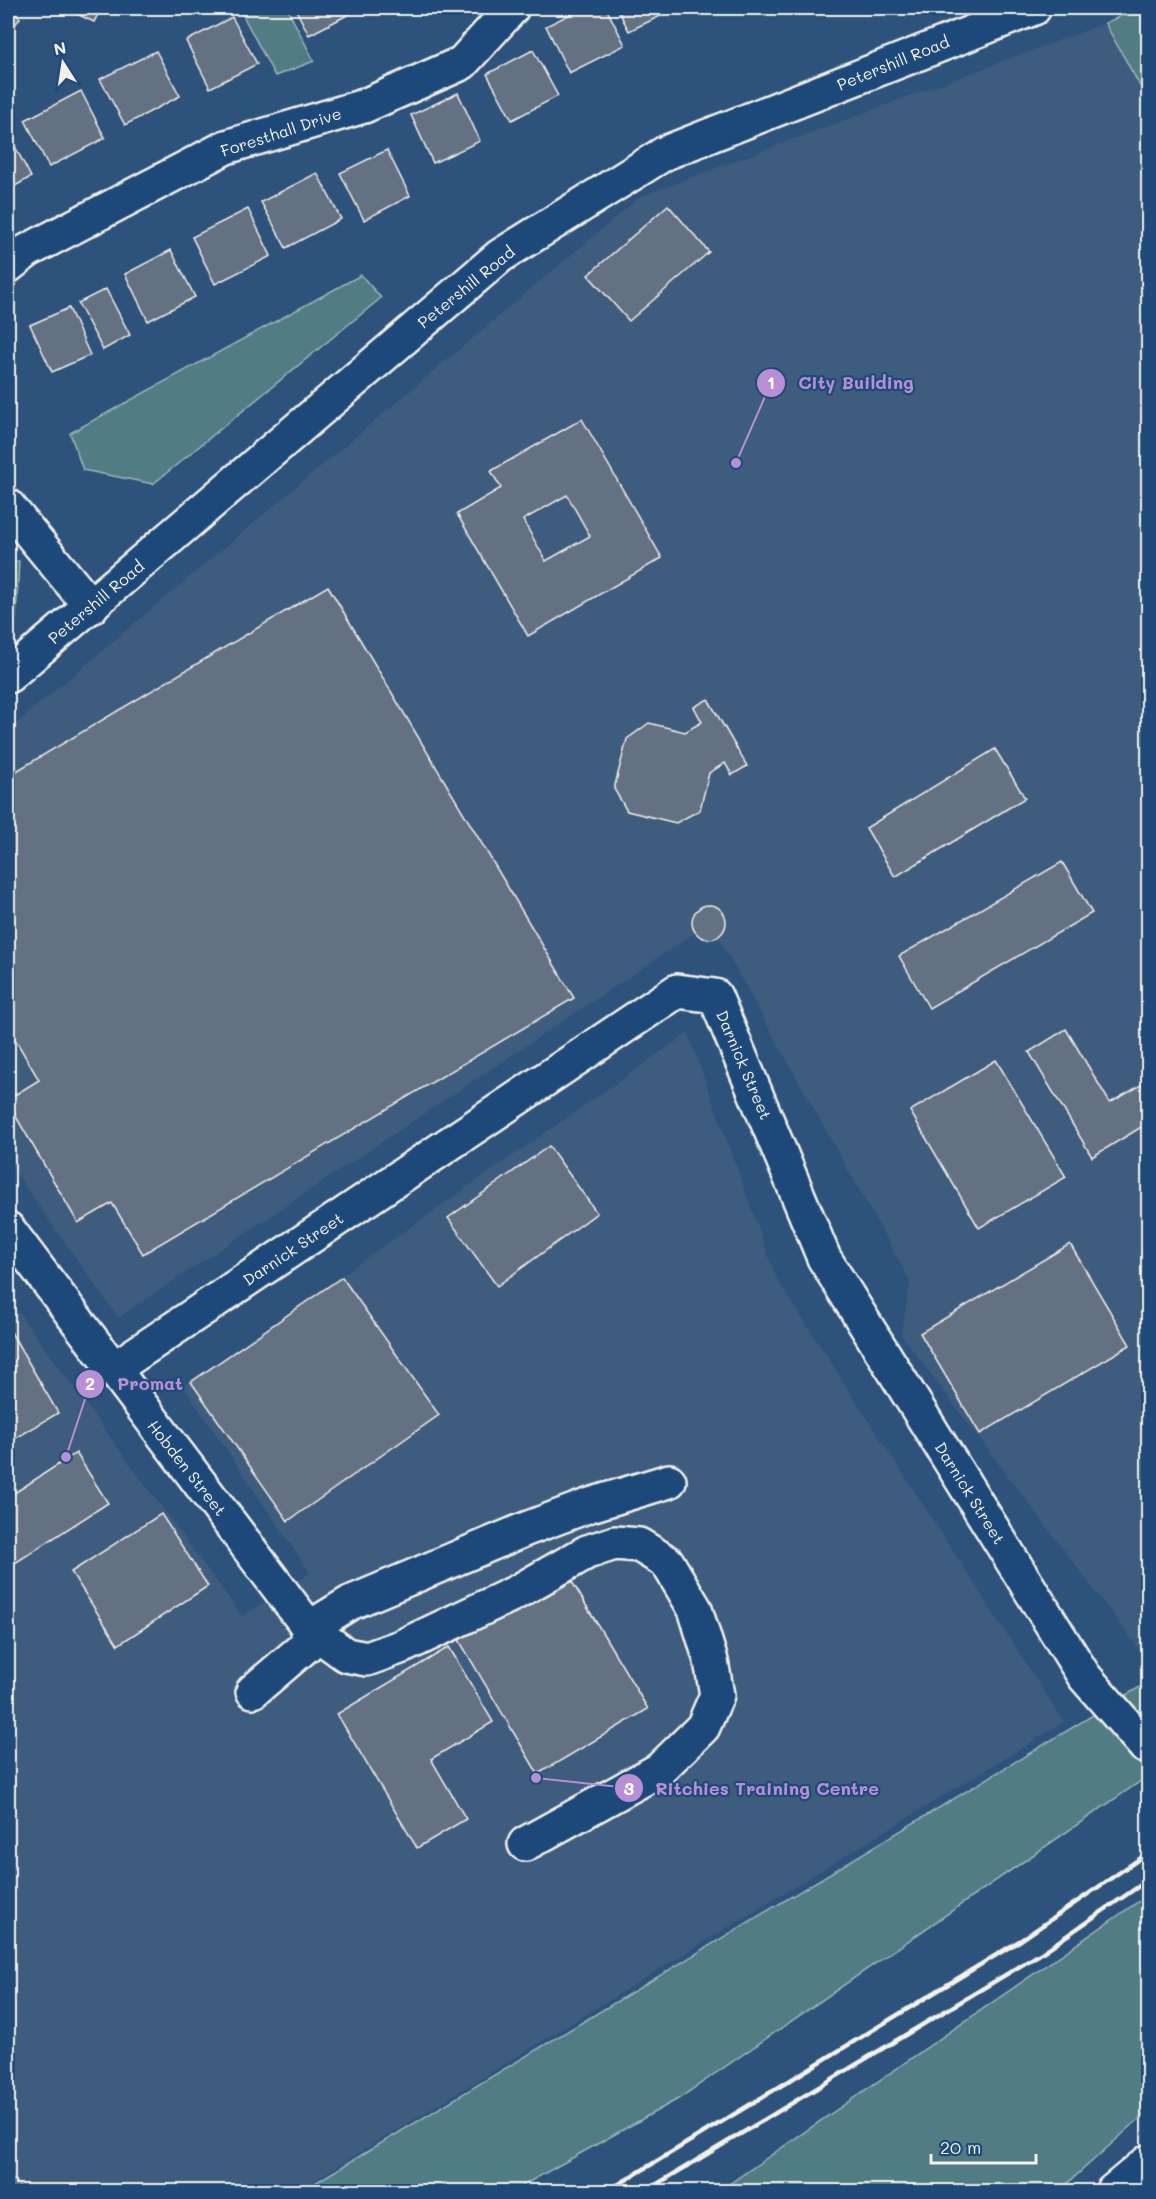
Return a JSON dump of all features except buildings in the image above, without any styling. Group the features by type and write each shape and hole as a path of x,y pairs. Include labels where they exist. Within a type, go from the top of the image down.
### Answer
{"street":[{"name":"Foresthall Drive","path":"8,266 27,251 226,147 364,106 462,63 512,8"},
{"name":"Petershill Road","path":"8,676 500,256 665,153 1034,8"},
{"path":"8,506 91,607"},
{"name":"Darnick Street","path":"112,1370 677,991 715,996 824,1258 1083,1676 1144,1746"},
{"name":"Hobden Street","path":"8,1229 112,1370 309,1628 346,1655 368,1659 403,1646 515,1593 586,1552 615,1543 639,1545 667,1562 695,1609 711,1661 717,1695 703,1727 659,1770 525,1844"},
{"path":"254,1690 307,1645 309,1628 350,1602 590,1504 669,1481"},
{"path":"1112,2192 1149,2162"}],"shaded area":[{"path":"1105,23 1148,100 1148,1661 901,1335 910,1281 710,923 118,1318 8,1162 8,730 641,196"},
{"path":"688,1033 777,1279 1064,1722 297,2191 24,2191 8,2174 8,1298 242,1616 310,1573 183,1386"}],"green space":[{"path":"239,8 287,8 314,61 275,76"},
{"path":"1139,8 1148,8 1148,100 1105,23"},
{"path":"361,275 381,298 153,484 83,470 70,433"},
{"path":"19,561 16,619 8,625 8,562"},
{"path":"1148,1682 1148,1776 678,2099 513,2191 300,2192"},
{"path":"1148,1895 1148,2111 1059,2191 719,2191"},
{"path":"8,2174 24,2191 8,2191"}],"railway":[{"path":"606,2192 1021,1940 1148,1853"},
{"path":"644,2192 1040,1954 1148,1880"}],"place":[{"name":"City Building","path":"736,463"},
{"name":"Promat","path":"66,1457"},
{"name":"Ritchies Training Centre","path":"536,1778"}]}
